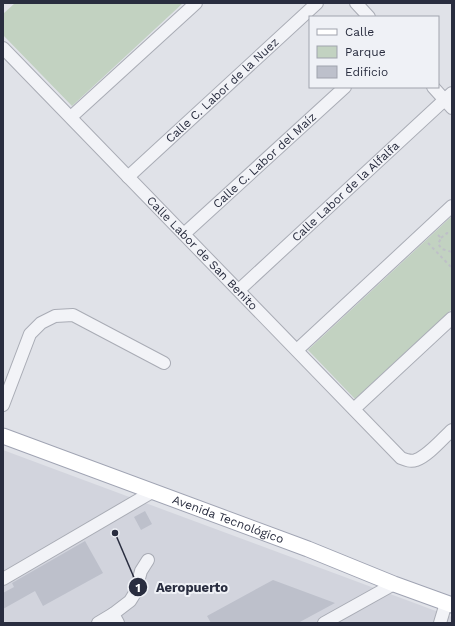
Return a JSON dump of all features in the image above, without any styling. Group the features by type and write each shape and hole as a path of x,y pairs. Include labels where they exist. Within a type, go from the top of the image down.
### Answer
{"main road":[{"name":"Avenida Tecnológico","path":"3,436 449,604"}],"street":[{"path":"70,117 196,3"},
{"name":"Calle C. Labor de la Nuez","path":"128,177 316,3"},
{"path":"356,3 368,16"},
{"name":"Calle Labor de San Benito","path":"3,48 401,458 408,461 415,461 423,457 452,430"},
{"name":"Calle C. Labor del Maíz","path":"184,234 344,88"},
{"path":"434,88 450,100"},
{"name":"Calle Labor de la Alfalfa","path":"239,290 450,100"},
{"path":"297,350 452,206"},
{"path":"3,405 30,334 41,323 55,316 73,315 164,363"},
{"path":"354,409 452,318"},
{"path":"3,579 152,492"},
{"path":"98,623 116,619 135,593 141,571 148,560"},
{"path":"324,623 394,584"},
{"path":"440,623 449,604"}],"path":[{"path":"436,233 441,238"},
{"path":"452,234 447,233 441,238 438,244 439,247 452,252"},
{"path":"427,241 452,268"}],"shaded area":[{"path":"3,450 452,617 452,623 3,623"}],"green space":[{"path":"15,3 183,3 72,106 3,35 3,14"},
{"path":"452,216 452,309 355,399 308,350"}],"building":[{"path":"145,511 152,524 141,530 134,517"},
{"path":"85,541 103,573 43,606 35,591 3,609 3,593 14,587 12,583"},
{"path":"273,580 335,603 298,623 211,623 207,616"}],"place":[{"name":"Aeropuerto","path":"115,533"}]}
